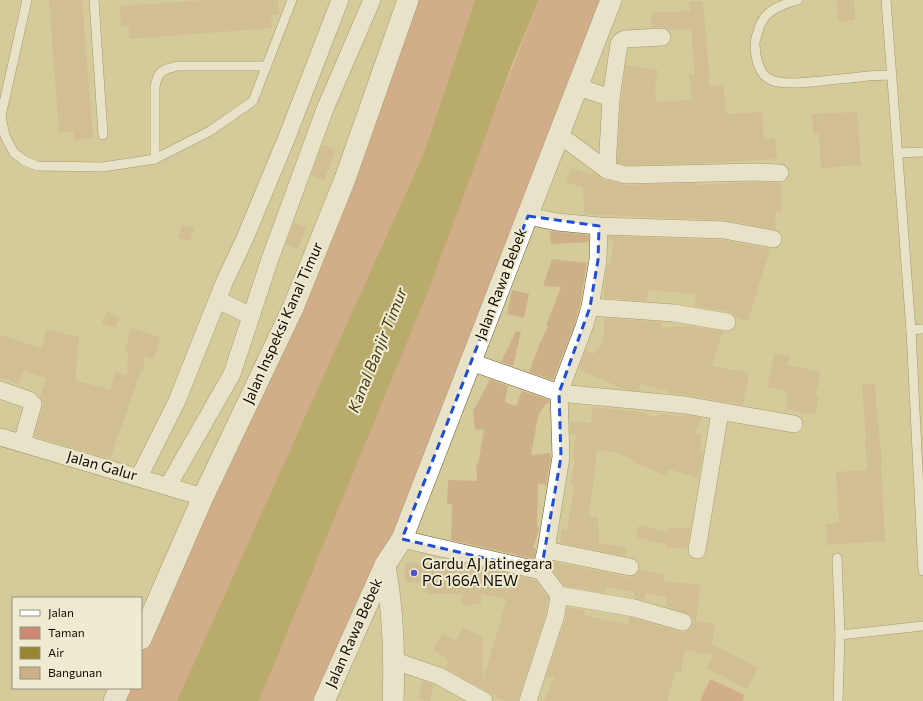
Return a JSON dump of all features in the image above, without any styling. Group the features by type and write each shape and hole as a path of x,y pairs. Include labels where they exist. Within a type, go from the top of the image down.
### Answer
{"street":[{"path":"139,477 177,401 287,137 340,0"},
{"path":"168,486 232,374 270,259 325,109 372,0"},
{"name":"Jalan Inspeksi Kanal Timur","path":"142,637 203,497 293,308 345,179 408,0"},
{"name":"Jalan Rawa Bebek","path":"324,701 385,565 402,539 611,0"},
{"path":"607,170 611,98 619,44 625,39 662,37"},
{"path":"578,87 611,98"},
{"path":"559,136 607,170 626,174 780,173"},
{"path":"528,216 557,222 599,226 724,230 773,239"},
{"path":"541,571 546,550 561,457 559,393 590,307 598,260 599,226"},
{"path":"218,300 251,316"},
{"path":"590,307 674,313 727,322"},
{"path":"471,362 559,393 685,405 794,424"},
{"path":"0,390 28,400 33,404 22,443"},
{"path":"697,550 720,412"},
{"name":"Jalan Galur","path":"0,436 203,497"},
{"path":"402,539 541,571 559,595 634,608 683,622"},
{"path":"546,550 630,567"},
{"name":"Jalan Rawa Bebek","path":"385,565 389,588 395,660 393,701"},
{"path":"528,701 556,615 559,595"},
{"path":"395,660 439,676 484,701"},
{"path":"114,701 120,689"}],"lane":[{"path":"27,0 1,116 5,136 14,153 25,161 36,166 103,167 155,159 210,131 253,101 292,0"},
{"path":"94,0 103,135"},
{"path":"798,0 774,9 767,14 760,23 755,43 758,62 763,75 776,82 787,83 816,82 891,75"},
{"path":"886,0 911,330 923,571"},
{"path":"155,159 155,86 158,75 163,70 177,66 267,66"},
{"path":"898,153 923,152"},
{"path":"911,330 923,329"},
{"path":"837,558 840,635 838,701"},
{"path":"840,635 923,626"}],"highlighted area":[{"path":"528,216 599,226 598,260 590,307 559,393 561,457 541,571 402,539"}],"green space":[{"path":"408,0 475,0 423,155 178,701 115,701 120,689 142,689 142,639 217,467"},
{"path":"539,0 611,0 578,87 324,701 259,701"},
{"path":"710,679 745,695 742,701 700,701"}],"water":[{"name":"Kanal Banjir Timur","path":"475,0 539,0 513,62 429,289 259,701 177,701 423,155"}],"building":[{"path":"49,0 82,0 93,138 74,140 73,132 59,133"},
{"path":"206,0 278,0 279,14 271,15 272,28 130,39 129,26 121,26 120,6"},
{"path":"837,0 854,0 855,20 838,21"},
{"path":"703,1 710,86 723,85 727,114 762,112 764,139 775,138 777,159 709,163 627,165 617,162 621,99 626,65 658,70 655,87 656,102 692,100 689,75 695,74 691,29 669,30 662,27 652,28 651,13 690,11 689,2"},
{"path":"857,112 861,165 821,168 819,133 813,134 812,114"},
{"path":"322,145 335,149 325,180 311,175"},
{"path":"571,168 589,174 595,173 604,180 626,185 696,183 696,185 760,182 781,183 782,211 775,212 776,230 724,220 584,214 583,188 566,182"},
{"path":"294,223 306,227 298,249 286,244"},
{"path":"182,225 194,228 190,241 178,238"},
{"path":"550,231 589,235 589,242 551,244"},
{"path":"609,236 723,240 770,249 748,321 735,317 729,312 694,306 697,294 648,290 646,301 603,298 607,265 610,265 614,240 609,240"},
{"path":"552,259 587,263 580,305 575,324 553,380 529,372 548,327 546,326 561,287 543,286"},
{"path":"512,290 529,294 524,318 507,314"},
{"path":"107,312 120,317 115,327 102,323"},
{"path":"604,318 662,322 661,328 689,326 723,331 712,366 749,373 743,405 667,393 668,391 641,384 639,391 621,389 579,369 586,350 594,354 597,347 600,349 604,332"},
{"path":"131,328 160,337 154,359 144,356 143,373 140,373 110,459 34,436 43,407 43,402 40,397 47,378 23,371 19,384 0,378 0,335 42,348 47,329 79,336 75,380 110,390 115,372 127,375 128,352 125,351"},
{"path":"516,331 521,332 513,366 501,362"},
{"path":"775,353 790,356 788,365 821,372 815,395 819,396 815,415 786,409 788,393 785,393 786,391 767,387"},
{"path":"490,379 508,386 505,402 516,406 522,391 549,400 549,404 546,403 538,416 531,455 550,453 551,457 546,485 538,483 537,527 539,528 533,548 536,549 534,559 451,540 452,504 447,504 448,480 477,481 476,465 478,465 484,429 475,430 473,411"},
{"path":"862,384 875,384 882,464 885,541 827,545 826,524 839,523 836,472 867,470"},
{"path":"593,407 641,412 657,418 659,414 685,415 701,418 695,434 702,435 700,450 703,451 698,478 668,469 666,475 632,462 633,460 615,452 597,450 589,517 598,517 599,543 627,548 625,556 560,543 562,530 567,530 575,485 570,484 575,462 573,462 576,435 570,434 570,421 591,423"},
{"path":"639,525 668,532 668,527 690,529 687,549 666,547 666,544 636,537"},
{"path":"446,559 535,580 548,598 546,613 518,701 504,701 445,668 449,662 445,660 446,657 433,651 442,634 456,640 463,627 482,637 483,681 507,599 481,594 481,604 462,605 462,594 427,594 426,583 405,582 405,563 446,564"},
{"path":"553,562 628,577 634,576 639,570 664,574 663,581 700,585 696,621 715,624 712,644 758,668 747,689 707,668 714,655 684,650 681,672 675,671 668,701 544,701 555,676 546,677 566,618 567,607 585,610 584,615 628,625 629,617 681,632 685,632 690,629 693,624 693,619 690,615 666,607 667,597 645,593 644,600 633,598 634,592 605,587 605,593 565,586 552,569"},
{"path":"422,681 434,685 430,701 418,699"}],"place":[{"name":"Gardu AJ Jatinegara PG 166A NEW","path":"414,573"}]}
